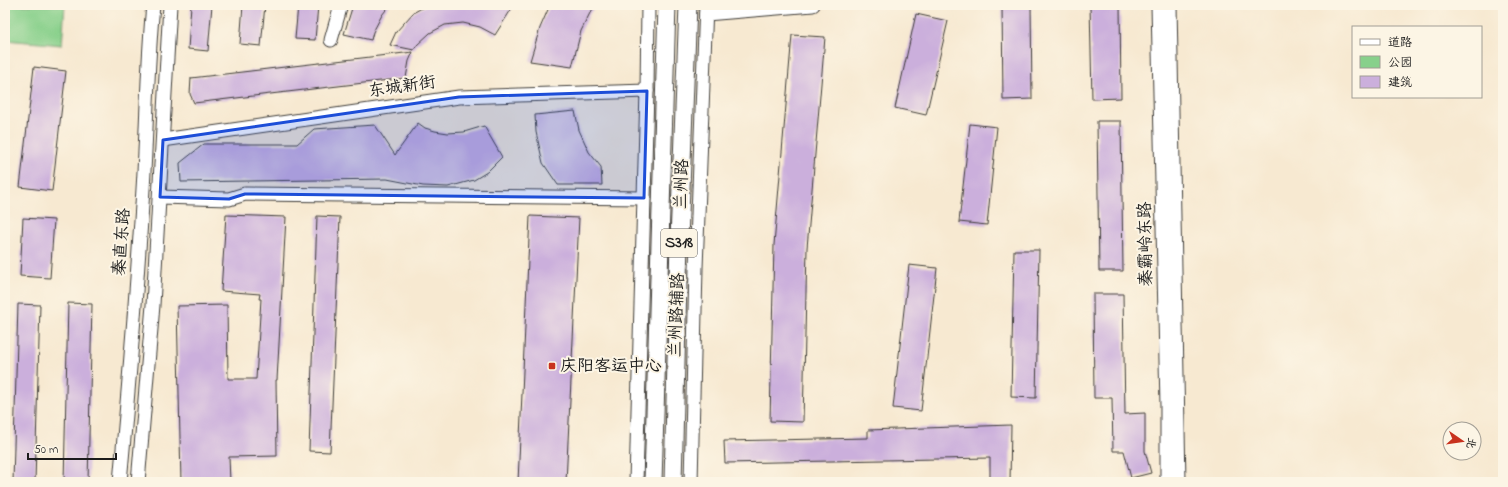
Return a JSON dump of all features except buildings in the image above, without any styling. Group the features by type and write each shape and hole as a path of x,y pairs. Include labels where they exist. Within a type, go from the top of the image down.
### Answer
{"main road":[{"name":"兰州路","path":"653,482 667,5"},
{"name":"兰州路","path":"673,482 679,240 688,5"}],"street":[{"name":"秦直东路","path":"120,482 142,203 149,45 153,5"},
{"name":"秦直东路","path":"138,482 150,343 160,197 170,5"},
{"path":"331,40 341,5"},
{"path":"636,482 648,5"},
{"path":"706,10 813,5"},
{"name":"秦霸岭东路","path":"1158,5 1166,358 1167,482"},
{"name":"秦霸岭东路","path":"1170,5 1179,482"},
{"name":"兰州路辅路","path":"691,482 696,268 706,10"},
{"name":"东城新街","path":"163,140 459,97 647,91"},
{"path":"160,197 229,199 245,194 644,198"}],"highlighted area":[{"path":"647,91 644,198 245,194 229,199 160,197 163,140 459,97"}],"green space":[{"path":"5,5 65,5 62,45 5,40"}],"place":[{"name":"庆阳客运中心","path":"552,366"}]}
